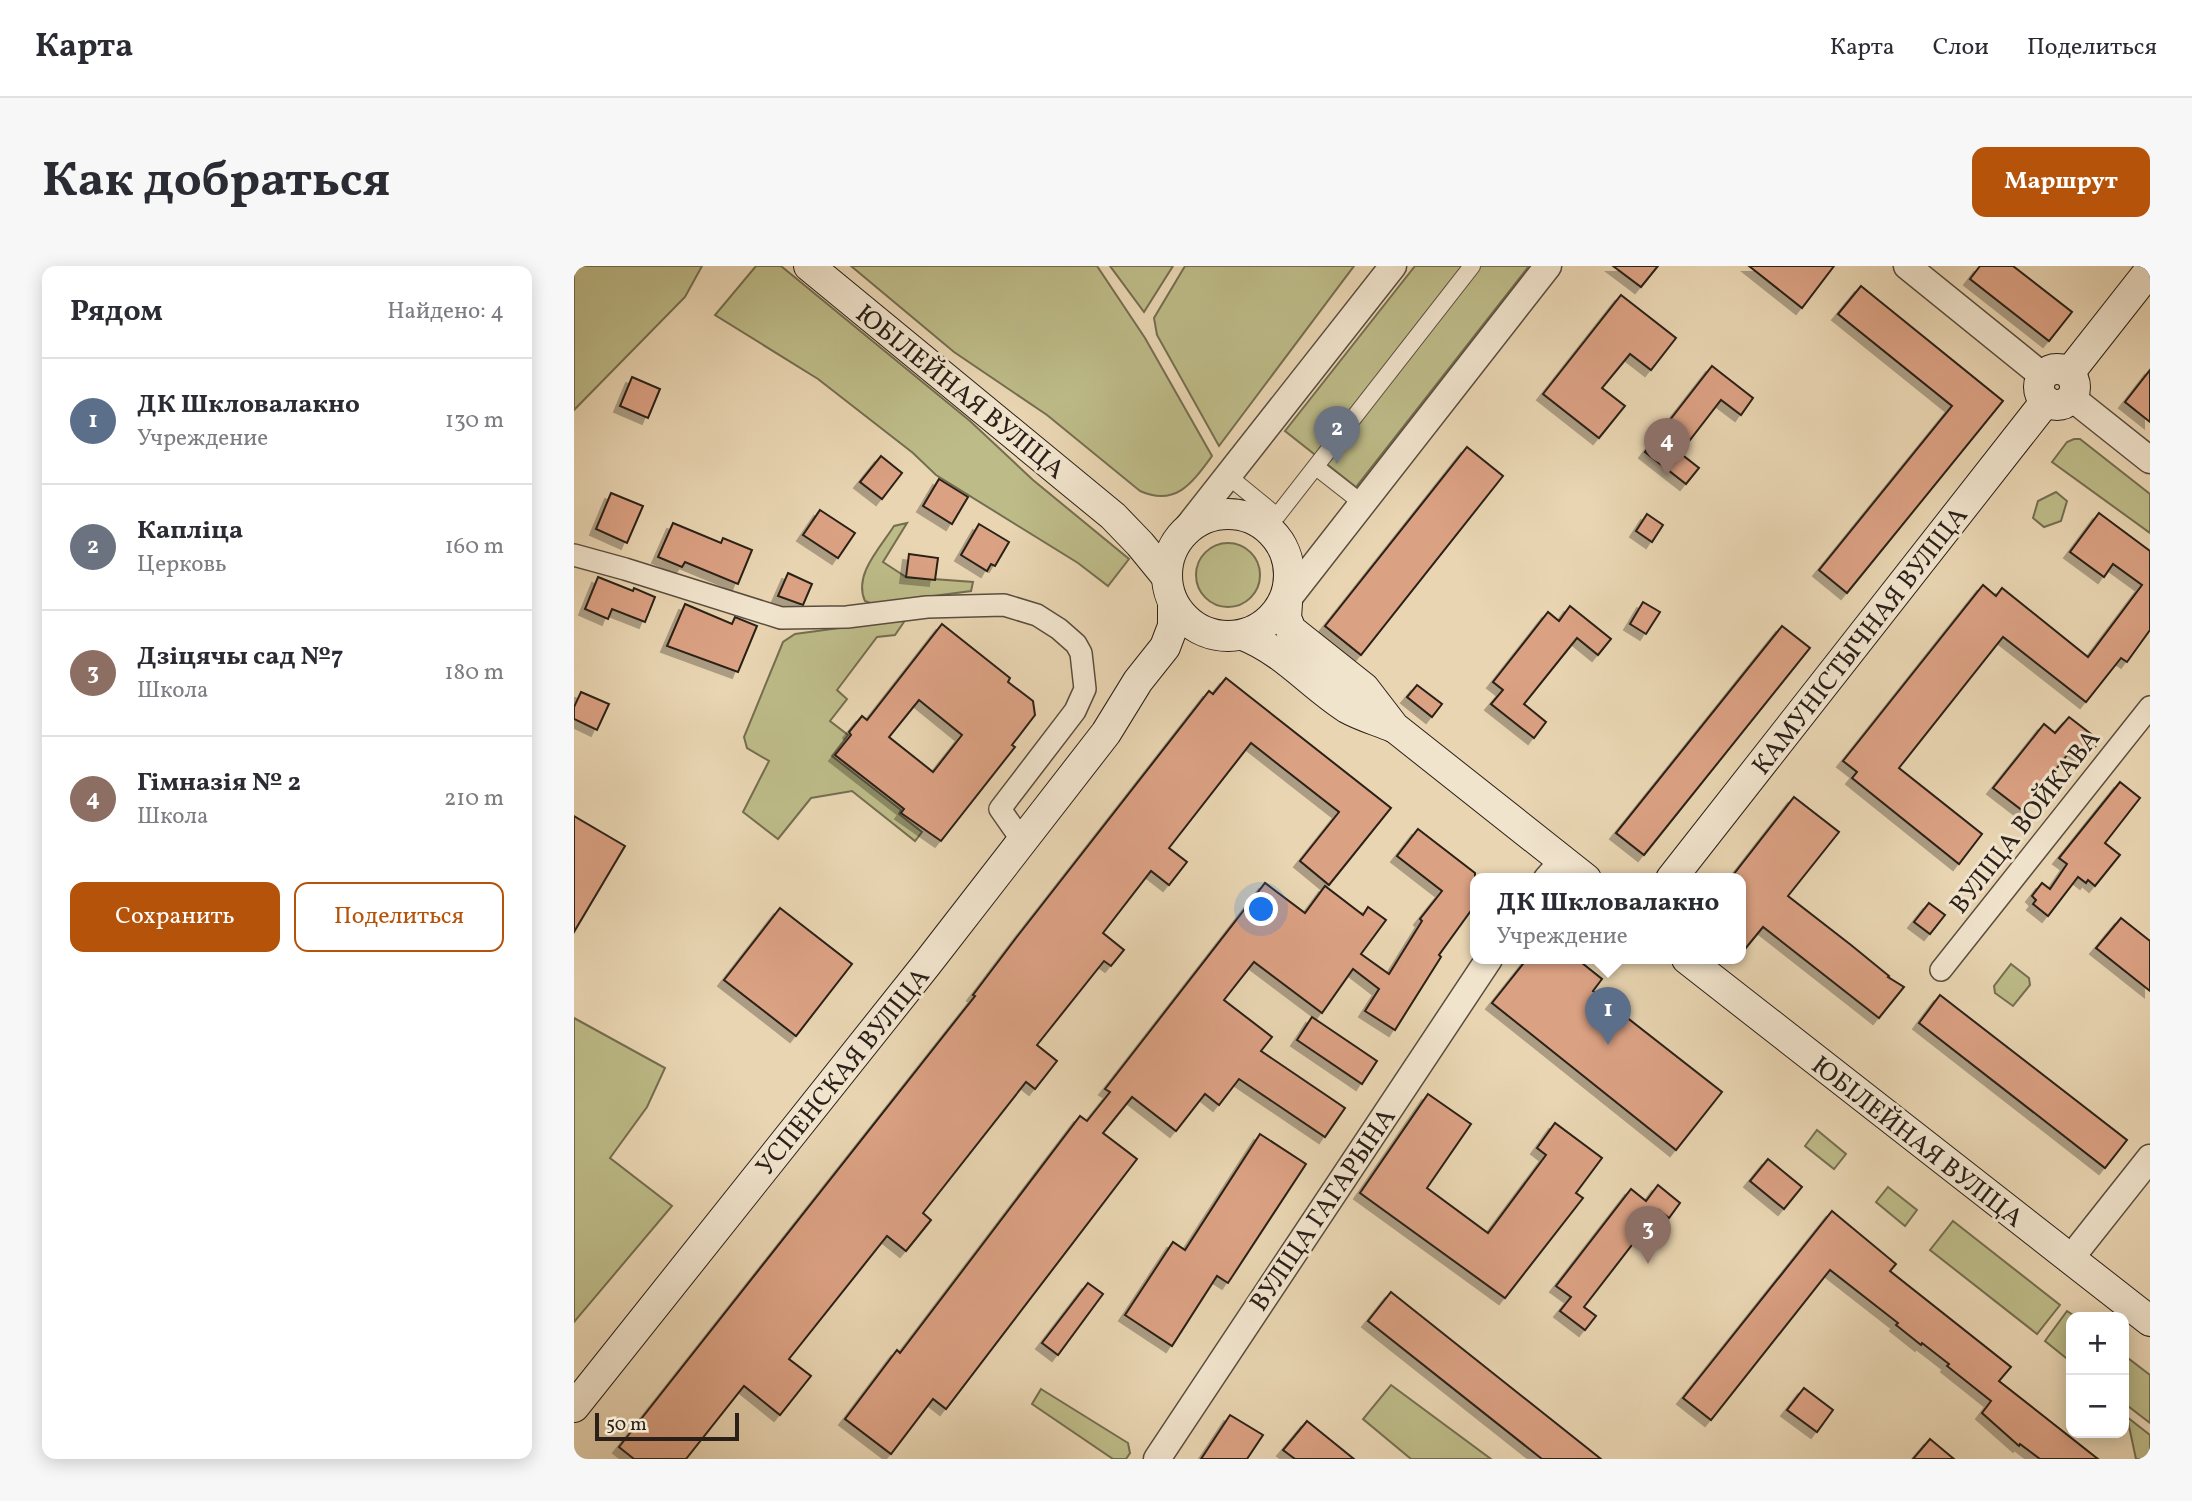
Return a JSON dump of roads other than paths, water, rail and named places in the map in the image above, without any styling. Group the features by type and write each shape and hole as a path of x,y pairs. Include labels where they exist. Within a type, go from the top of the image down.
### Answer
{"main road":[{"name":"ЮБІЛЕЙНАЯ ВУЛІЦА","path":"809,266 1113,516 1140,544 1170,590"},
{"name":"КАМУНІСТЫЧНАЯ ВУЛІЦА","path":"1676,873 2150,270"},
{"path":"1394,727 1348,708 1263,643 1190,625 1170,590 1172,550 1190,528 1227,514 1254,520 1275,536 1288,560 1284,600 1286,618 1291,630 1364,688 1394,727 1565,873"},
{"name":"ЮБІЛЕЙНАЯ ВУЛІЦА","path":"1113,516 1151,530 1190,528"},
{"name":"УСПЕНСКАЯ ВУЛІЦА","path":"1107,733 1138,681 1165,647 1173,626 1170,590"},
{"path":"1229,635 1256,630 1284,600"},
{"name":"УСПЕНСКАЯ ВУЛІЦА","path":"574,1407 1107,733 1177,656 1195,642 1229,635"},
{"name":"ЮБІЛЕЙНАЯ ВУЛІЦА","path":"1693,964 2150,1321"}],"street":[{"path":"1190,528 1393,266"},
{"path":"1228,477 1277,516 1472,266"},
{"path":"1284,600 1548,266"},
{"path":"1907,266 2150,460"},
{"path":"1316,467 1362,503"},
{"path":"574,555 781,618 847,617 927,607 1004,605 1037,615 1059,629 1076,644 1081,653 1085,688 1075,711 1000,809 1023,842"},
{"name":"ВУЛІЦА ВОЙКАВА","path":"1941,970 2150,707"},
{"name":"ВУЛІЦА ГАГАРЫНА","path":"1157,1459 1486,964"},
{"path":"2070,1259 2150,1157"}],"place":[{"name":"Капліца","path":"1337,464"},
{"name":"Гімназія № 2","path":"1667,476"},
{"name":"ДК Шкловалакно","path":"1608,1045"},
{"name":"Дзіцячы сад №7","path":"1648,1264"}]}
